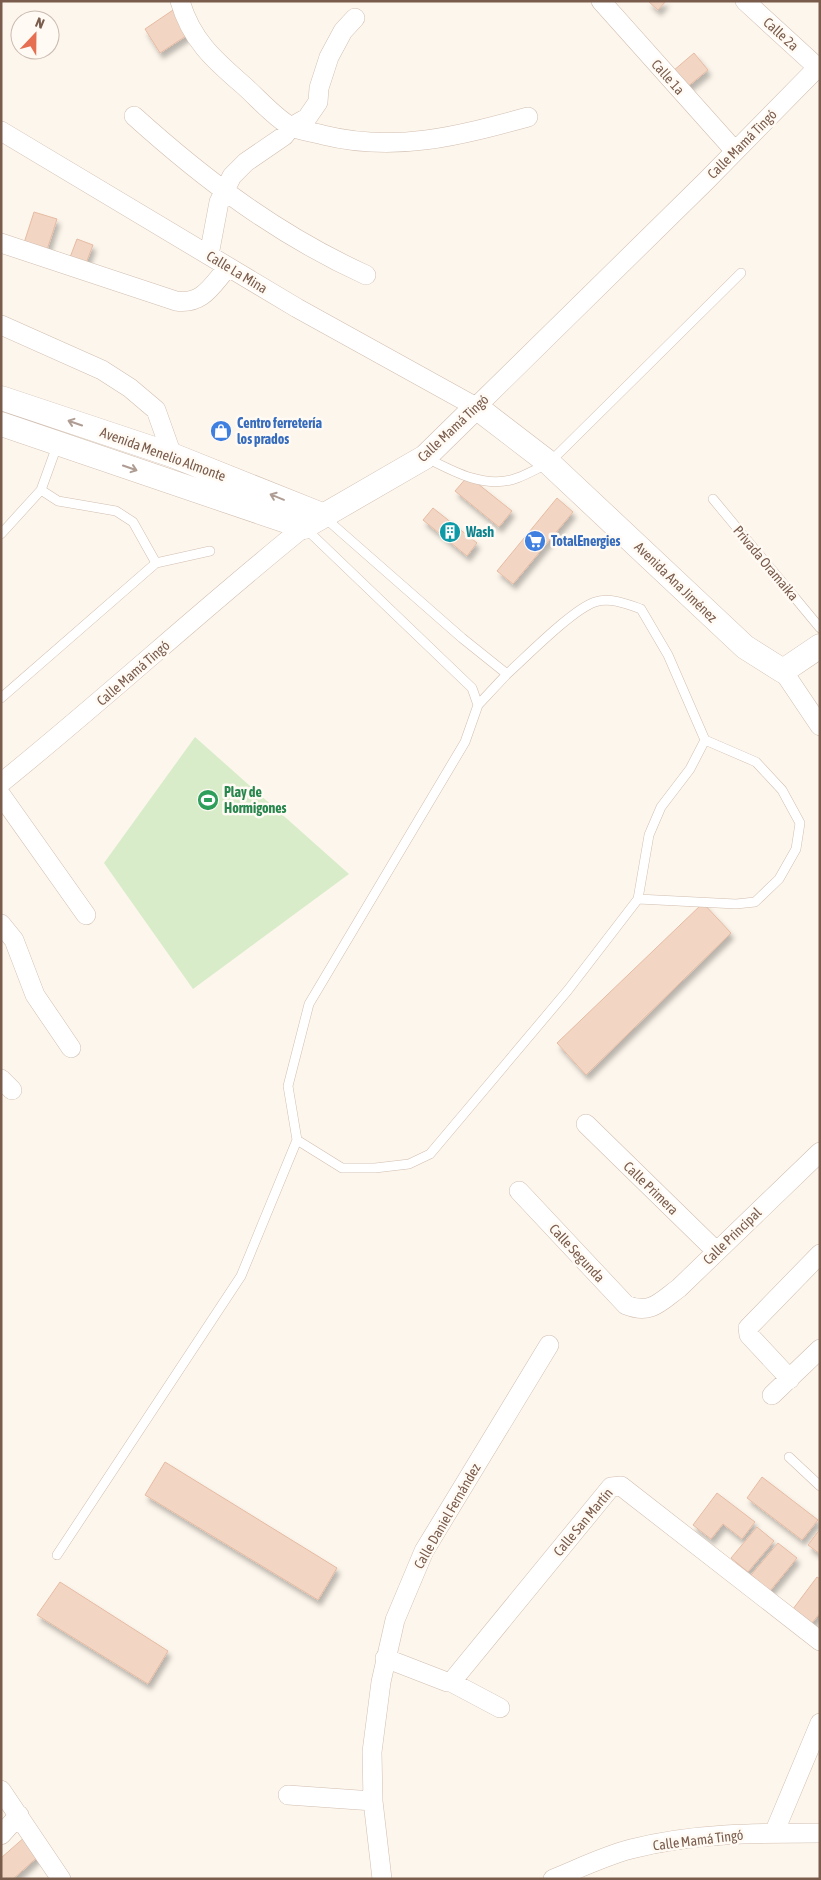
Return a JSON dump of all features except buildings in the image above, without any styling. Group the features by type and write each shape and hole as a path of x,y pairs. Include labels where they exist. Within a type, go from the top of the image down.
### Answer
{"street":[{"path":"180,1 186,22 196,39 221,66 291,127 346,141 374,144 419,143 528,117"},
{"name":"Calle 1a","path":"601,1 735,151"},
{"name":"Calle 2a","path":"745,1 819,66"},
{"path":"209,255 213,225 224,192 232,176 246,162 274,144 291,127 306,118 318,102 319,88 329,57 343,31 355,18"},
{"name":"Calle Mamá Tingó","path":"1,782 78,721 223,593 313,521 425,457 819,66"},
{"path":"134,116 178,156 224,192 313,250 366,275"},
{"name":"Calle La Mina","path":"1,131 297,308 476,407"},
{"path":"1,242 176,301 189,303 198,300 228,267"},
{"path":"1,325 102,370 130,388 156,410 172,455"},
{"name":"Avenida Menelio Almonte","path":"1,398 172,455 313,521"},
{"name":"Avenida Ana Jiménez","path":"476,407 549,463 745,648 783,671 820,726"},
{"name":"Avenida Menelio Almonte","path":"1,424 313,521"},
{"path":"783,671 820,646"},
{"path":"1,795 86,915"},
{"path":"1,924 14,940 35,995 71,1048"},
{"name":"Calle Primera","path":"586,1124 716,1251"},
{"name":"Calle Principal","path":"639,1310 654,1307 679,1288 820,1152"},
{"name":"Calle Segunda","path":"520,1190 626,1305 639,1310"},
{"path":"790,1379 749,1335 748,1328 820,1254"},
{"name":"Calle Daniel Fernández","path":"382,1879 373,1801 372,1752 385,1658 402,1600 424,1551 549,1345"},
{"path":"772,1394 820,1349"},
{"name":"Calle San Martín","path":"451,1682 611,1487 616,1485 621,1486 820,1641"},
{"path":"385,1658 451,1682 500,1708"},
{"path":"774,1833 820,1723"},
{"path":"1,1790 61,1879"},
{"path":"288,1794 373,1801"},
{"path":"1,1835 19,1816"},
{"name":"Calle Mamá Tingó","path":"552,1879 629,1850 673,1840 724,1834 820,1833"}],"lane":[{"path":"425,457 462,475 494,482 516,479 549,463 741,273"},
{"path":"1,534 41,490 58,443"},
{"path":"41,490 58,501 116,511 133,522 156,563"},
{"name":"Privada Oramaika","path":"713,499 820,628"},
{"path":"313,521 507,674"},
{"path":"313,521 472,688 478,704"},
{"path":"1,698 156,563 210,551"},
{"path":"57,1555 241,1276 297,1140 288,1086 309,1004 465,742 478,704 507,674 571,617 595,602 618,601 640,609 668,655 705,740 756,762 782,790 800,823 796,849 778,879 755,902 736,904 638,899"},
{"path":"297,1140 342,1168 375,1168 409,1164 430,1154 568,990 638,899 649,835 661,808 690,769 705,740"},
{"path":"789,1457 820,1486"}],"green space":[{"name":"Play de Hormigones","path":"195,737 349,874 193,989 104,863"}],"place":[{"name":"Centro ferretería los prados","path":"221,431"},
{"name":"Wash","path":"450,532"},
{"name":"TotalEnergies","path":"535,541"},
{"name":"Play de Hormigones","path":"208,800"}]}
